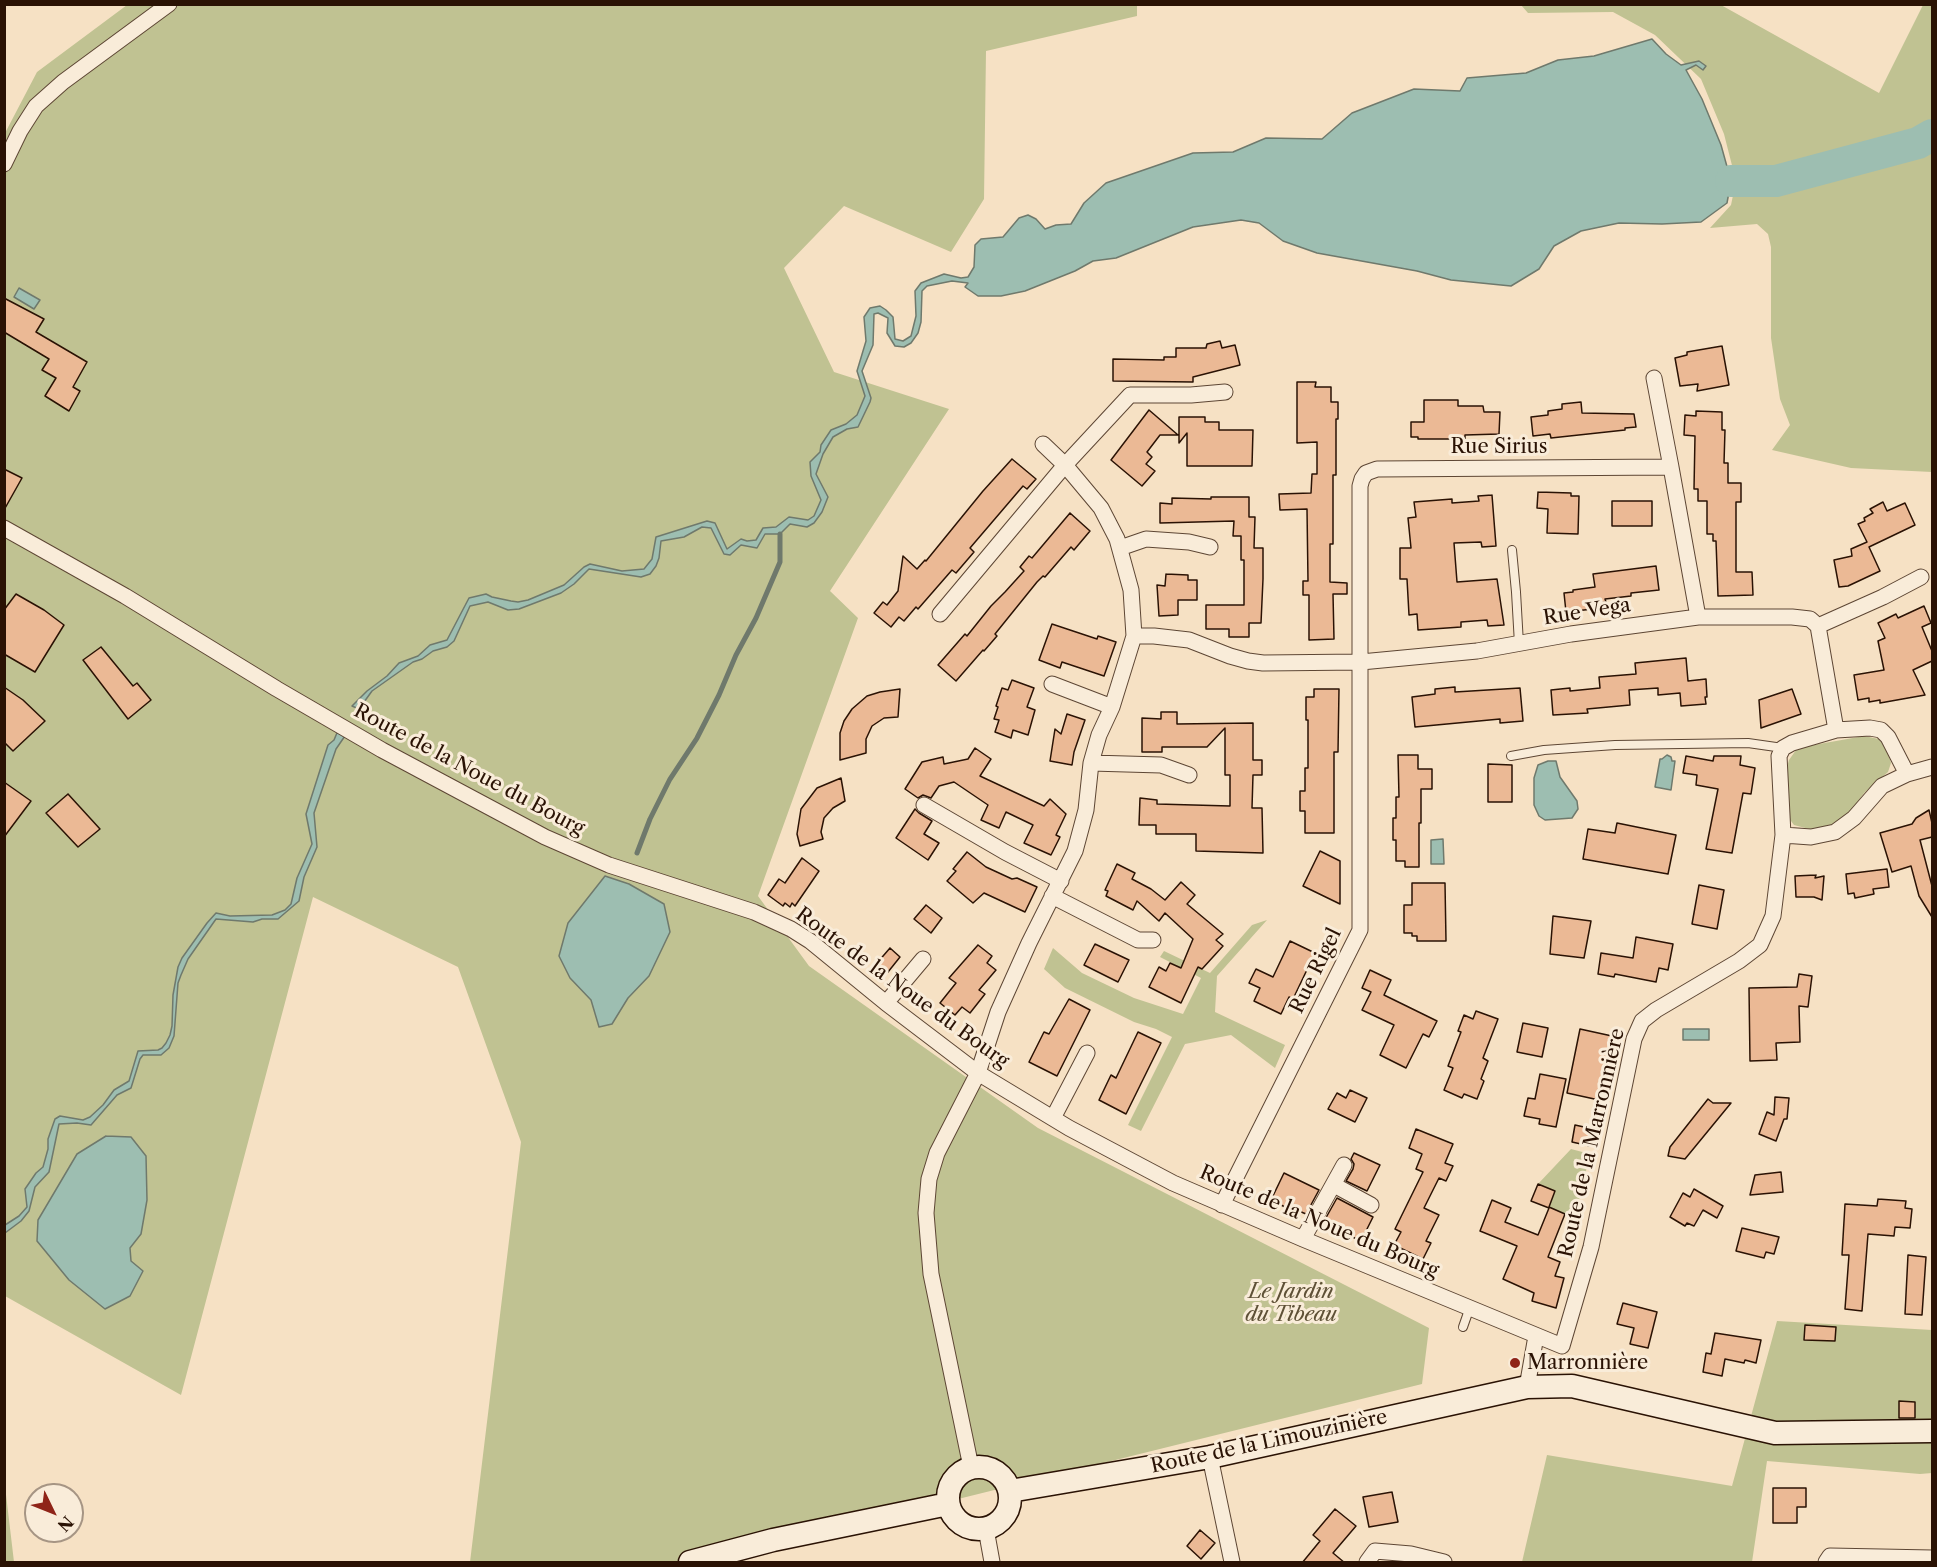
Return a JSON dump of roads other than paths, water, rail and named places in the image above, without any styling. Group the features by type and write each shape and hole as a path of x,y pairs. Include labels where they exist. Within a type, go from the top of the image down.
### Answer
{"street":[{"path":"4,164 20,131 36,106 63,82 169,4"},
{"path":"1654,378 1698,617"},
{"path":"940,614 1065,465 1130,395 1191,395 1225,392"},
{"path":"971,1467 931,1274 926,1213 929,1179 937,1153 978,1073 998,1012 1029,943 1075,851 1086,810 1091,763 1099,735 1113,707 1134,636 1131,590 1120,548 1101,508 1065,465 1043,444"},
{"name":"Rue Sirius","path":"1361,662 1360,486 1366,473 1377,468 1671,466"},
{"name":"Route de la Noue du Bourg","path":"4,528 125,596 382,750 545,837 609,865 754,912 791,929 810,941 978,1073 1053,1118 1173,1183 1562,1346"},
{"path":"1120,548 1146,539 1189,542 1210,547"},
{"path":"1836,730 1818,626 1921,577"},
{"name":"Rue Vega","path":"1134,636 1189,640 1248,662 1361,662 1477,651 1571,634 1698,617 1792,617 1810,620 1818,626"},
{"name":"Rue Rigel","path":"1222,1205 1360,930 1361,662"},
{"path":"1052,684 1113,707"},
{"path":"1784,748 1792,743 1836,730 1870,728 1881,730 1888,737 1907,774"},
{"name":"Route de la Marronnière","path":"1562,1346 1591,1246 1634,1039 1642,1021 1656,1010 1739,961 1760,945 1773,916 1783,835 1779,756 1784,748"},
{"path":"1091,763 1161,765 1189,775"},
{"path":"1783,835 1811,837 1835,832 1854,818 1882,786 1907,774 1932,767"},
{"path":"924,805 1005,852 1061,881"},
{"path":"1053,896 1138,940 1153,940"},
{"path":"886,1003 923,959"},
{"path":"1053,1118 1087,1053"},
{"path":"1303,1239 1344,1166"},
{"path":"1334,1185 1371,1205"},
{"path":"1527,1387 1536,1336"},
{"name":"Route de la Limouzinière","path":"1010,1491 1210,1457 1527,1387 1572,1386 1774,1433 1932,1431"},
{"path":"1210,1457 1232,1563"},
{"path":"984,1466 996,1471 1005,1479 1010,1491 1011,1501 1003,1519 986,1529 976,1530 966,1527 951,1514 948,1504 948,1492 952,1481 971,1467 984,1466"},
{"path":"690,1563 773,1540 948,1504"},
{"path":"986,1529 992,1563"},
{"path":"1367,1563 1375,1551 1411,1554 1444,1563"},
{"path":"1826,1563 1830,1556 1932,1558"}],"lane":[{"path":"1512,550 1519,644"},
{"path":"1511,756 1544,750 1615,745 1748,743 1784,748"},
{"path":"1463,1327 1470,1307"}],"waterway":[{"path":"1731,181 1776,181 1918,143 1932,135"},
{"path":"637,853 650,819 670,779 697,738 756,618 780,562 780,534"}],"place":[{"name":"Marronnière","path":"1515,1363"}],"park label":[{"name":"Le Jardin du Tibeau","path":"1291,1304"}]}
